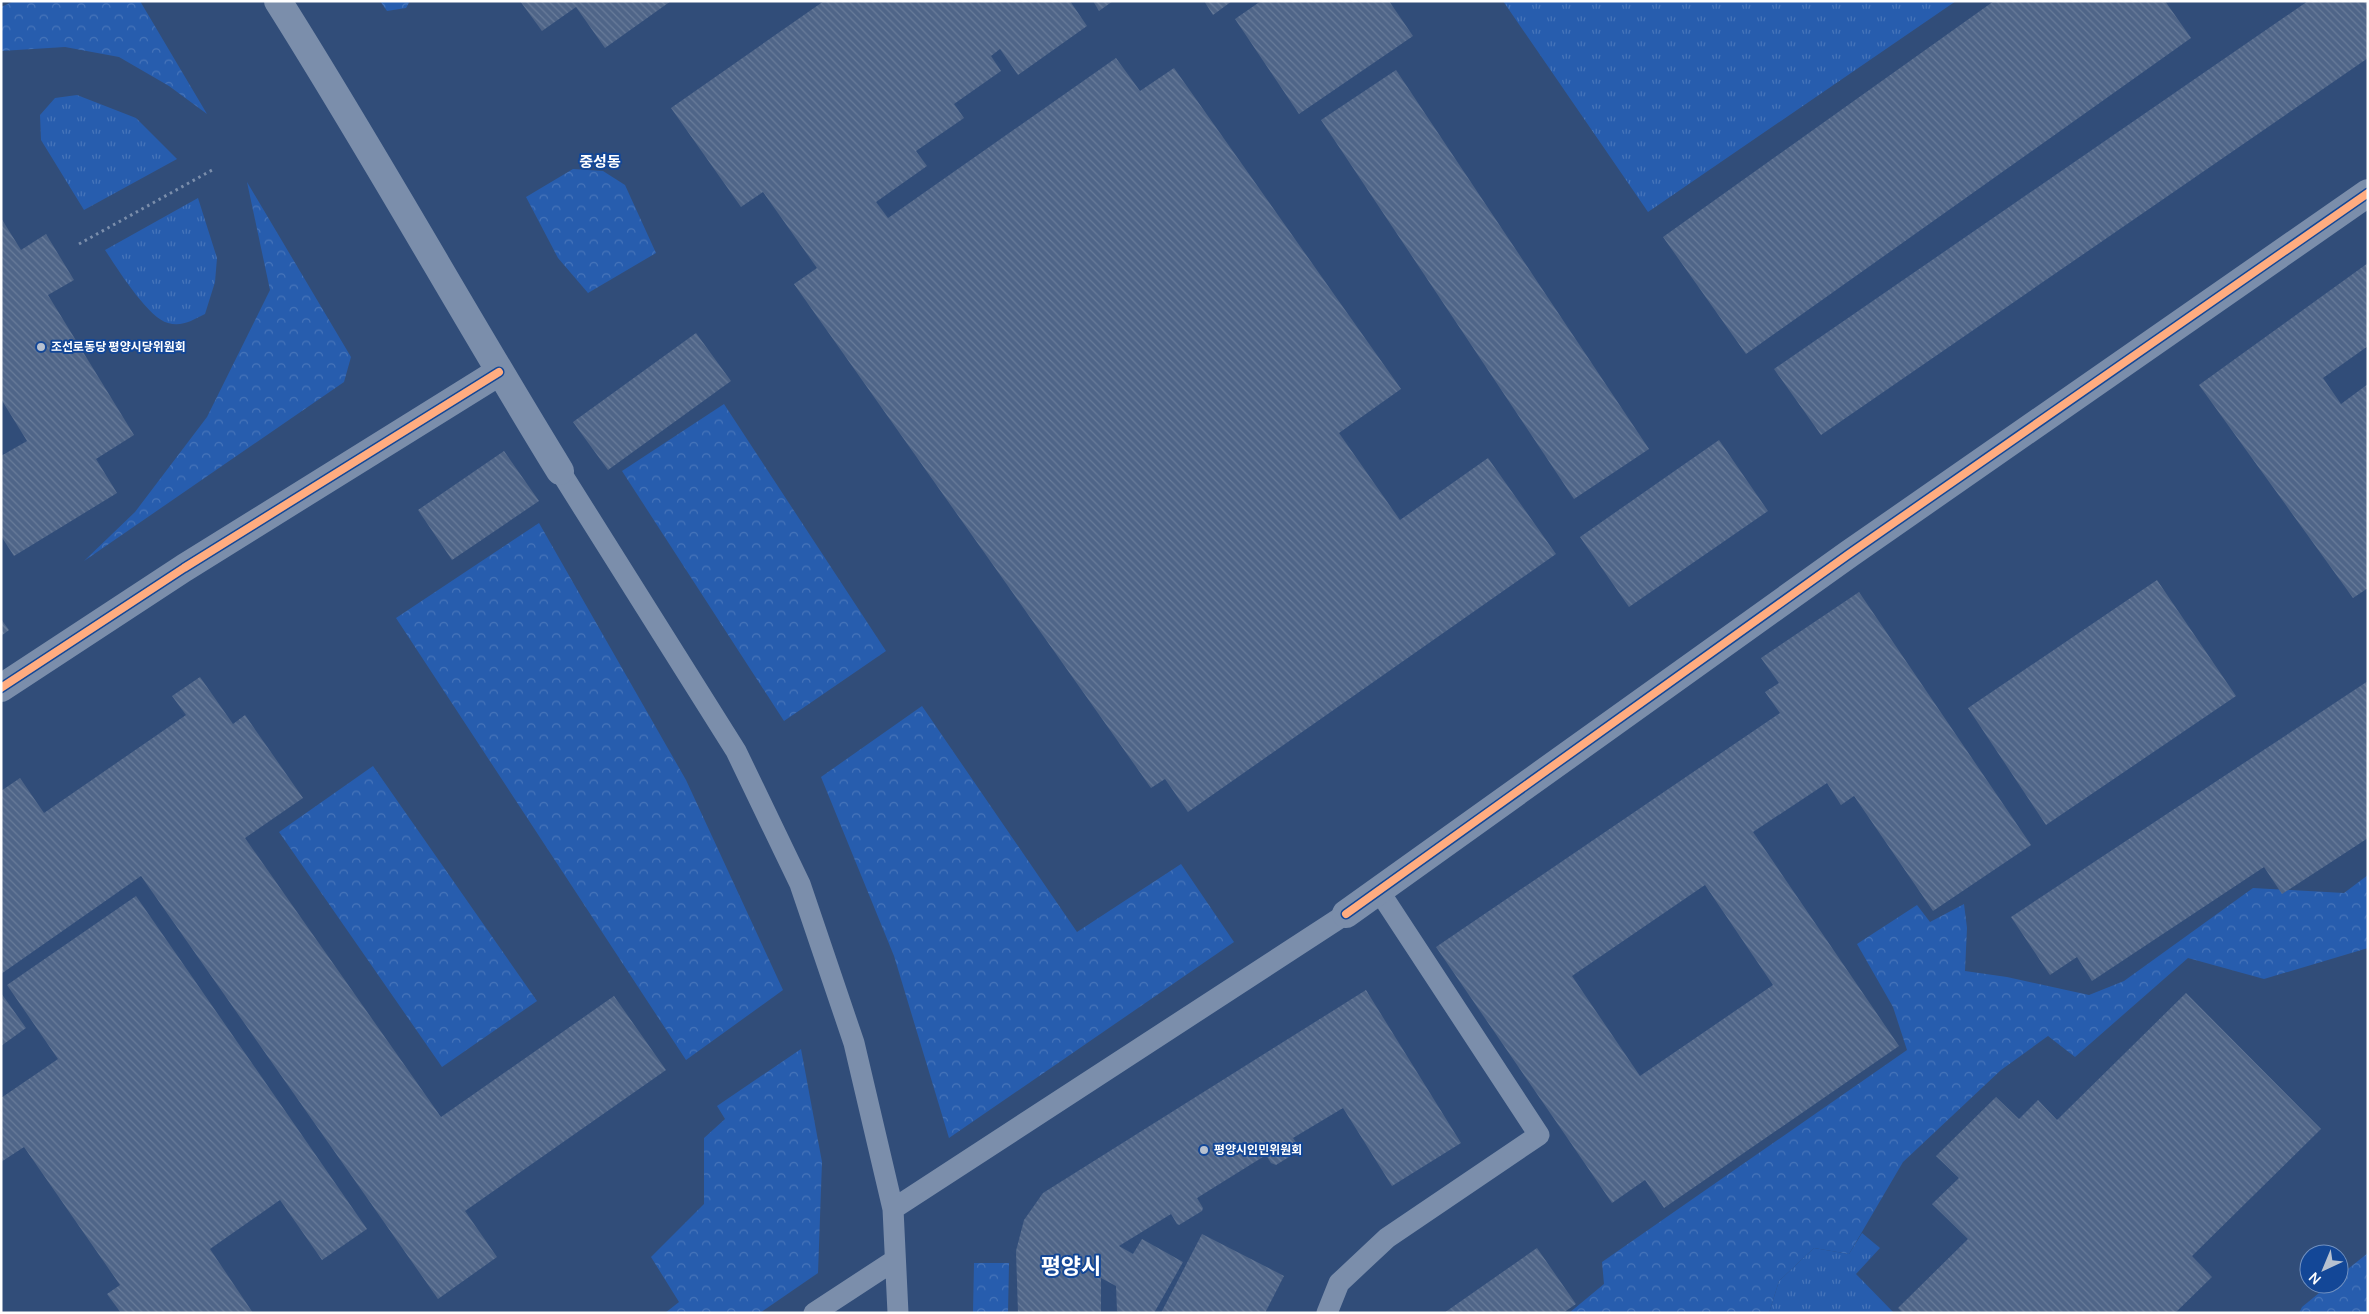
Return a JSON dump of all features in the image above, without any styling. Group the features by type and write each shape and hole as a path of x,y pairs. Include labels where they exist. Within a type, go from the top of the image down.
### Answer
{"street":[{"path":"278,1 338,96 499,372 560,471"},
{"path":"1346,914 1849,554 2368,193"},
{"path":"1,688 184,568 499,372"}],"lane":[{"path":"560,471 736,752 800,884 854,1043 893,1209 898,1313"},
{"path":"1327,1313 1339,1283 1387,1238 1539,1135 1379,891"},
{"path":"893,1209 1346,914"},
{"path":"814,1313 895,1260"}],"path":[{"path":"79,244 214,169"}],"green space":[{"path":"14,1 140,1 207,114 169,86 119,57 65,47 1,51 1,7"},
{"path":"380,1 410,1 406,8 387,11"},
{"path":"1503,1 1956,1 1648,212"},
{"path":"77,95 136,118 177,159 84,210 41,140 40,115 55,98"},
{"path":"573,169 603,171 625,185 656,253 588,293 558,258 526,197"},
{"path":"247,182 351,357 344,382 84,561 135,512 207,417 270,290"},
{"path":"198,198 217,258 215,282 205,314 192,321 178,324 168,323 151,312 142,302 105,250"},
{"path":"724,404 886,651 784,721 622,471"},
{"path":"539,523 686,780 783,990 686,1060 396,618"},
{"path":"922,706 1077,932 1181,864 1234,942 949,1138 894,956 821,777"},
{"path":"373,766 537,1001 442,1067 279,832"},
{"path":"2368,875 2368,948 2264,979 2188,958 2075,1057 2048,1036 2001,1070 1903,1162 1849,1254 1814,1248 1779,1281 1769,1313 1569,1313 1604,1284 1602,1262 1907,1050 1893,1007 1857,944 1917,905 1930,922 1964,904 1967,928 1965,971 2007,977 2089,995 2124,981 2253,888 2344,893"},
{"path":"801,1049 822,1162 818,1273 760,1313 665,1313 679,1302 651,1257 704,1204 704,1138 725,1119 717,1106"},
{"path":"1862,1233 1880,1248 1856,1274 1894,1313 1769,1313 1779,1281 1814,1248 1849,1254"},
{"path":"2368,1253 2368,1313 2299,1313 2302,1307 2318,1294 2349,1294 2349,1268"},
{"path":"974,1263 1009,1263 1008,1313 973,1313"}],"building":[{"path":"520,1 671,1 605,48 576,7 542,31"},
{"path":"824,1 1070,1 1087,26 1018,75 1000,49 991,56 1001,71 954,104 964,118 916,151 927,166 876,202 888,218 1116,58 1140,91 1174,68 1401,389 1339,433 1400,520 1488,458 1556,554 1188,812 1165,779 1151,788 794,284 817,268 763,192 741,207 671,108"},
{"path":"1093,1 1113,1 1099,11"},
{"path":"1204,1 1232,1 1213,15"},
{"path":"1261,1 1389,1 1413,36 1299,114 1235,19"},
{"path":"1994,1 2165,1 2191,38 1746,354 1663,237"},
{"path":"2308,1 2368,1 2368,58 1821,435 1774,369"},
{"path":"1396,70 1649,449 1574,499 1321,120"},
{"name":"조선로동당 평양시당위원회","path":"1,218 21,250 46,234 74,280 48,295 134,435 96,459 117,493 14,556 1,536 1,456 27,441 1,399"},
{"path":"2368,263 2368,346 2323,378 2341,404 2368,384 2368,588 2353,598 2199,385"},
{"path":"696,333 731,381 608,470 573,422"},
{"path":"1719,440 1768,511 1629,607 1580,537"},
{"path":"504,451 539,501 452,560 418,510"},
{"path":"2157,580 2236,696 2046,825 1968,708"},
{"path":"1859,592 2031,845 1933,911 1854,796 1841,805 1827,783 1753,832 1899,1046 1664,1208 1645,1180 1612,1203 1436,947 1780,713 1765,692 1779,683 1761,658","holes":["1705,885 1773,985 1640,1076 1572,976"]},
{"path":"1,619 9,630 1,636"},
{"path":"200,677 233,724 245,715 303,798 245,838 441,1117 614,996 666,1070 465,1211 497,1257 438,1299 141,876 1,974 1,791 20,778 44,813 186,715 172,696"},
{"path":"2368,681 2368,838 2282,894 2264,867 2092,981 2077,957 2050,975 2011,917"},
{"path":"136,896 367,1229 322,1260 280,1200 210,1249 253,1313 121,1313 107,1294 120,1285 24,1147 1,1162 1,1098 58,1059 7,985"},
{"name":"평양시인민위원회","path":"1366,990 1461,1143 1392,1186 1343,1108 1293,1138 1299,1147 1297,1152 1276,1165 1271,1163 1266,1155 1197,1198 1203,1208 1202,1211 1179,1225 1171,1214 1119,1246 1133,1254 1142,1239 1183,1262 1154,1313 1120,1313 1117,1311 1116,1286 1101,1278 1101,1313 1018,1313 1016,1251 1024,1220 1043,1193"},
{"path":"1,993 26,1028 1,1046"},
{"path":"2186,993 2321,1129 2192,1256 2212,1277 2175,1313 1903,1313 1898,1308 1968,1239 1932,1204 1959,1178 1936,1156 1996,1097 2019,1119 2038,1100 2057,1120"},
{"path":"1202,1234 1284,1276 1265,1313 1161,1313"},
{"path":"1537,1248 1576,1304 1563,1313 1444,1313"}],"cycle path":[{"path":"1346,914 1849,554 2368,193"},
{"path":"1,688 184,568 499,372"}],"place":[{"name":"조선로동당 평양시당위원회","path":"41,347"},
{"name":"평양시인민위원회","path":"1204,1150"}],"district":[{"name":"중성동","path":"600,162"},
{"name":"평양시","path":"1071,1266"}]}
